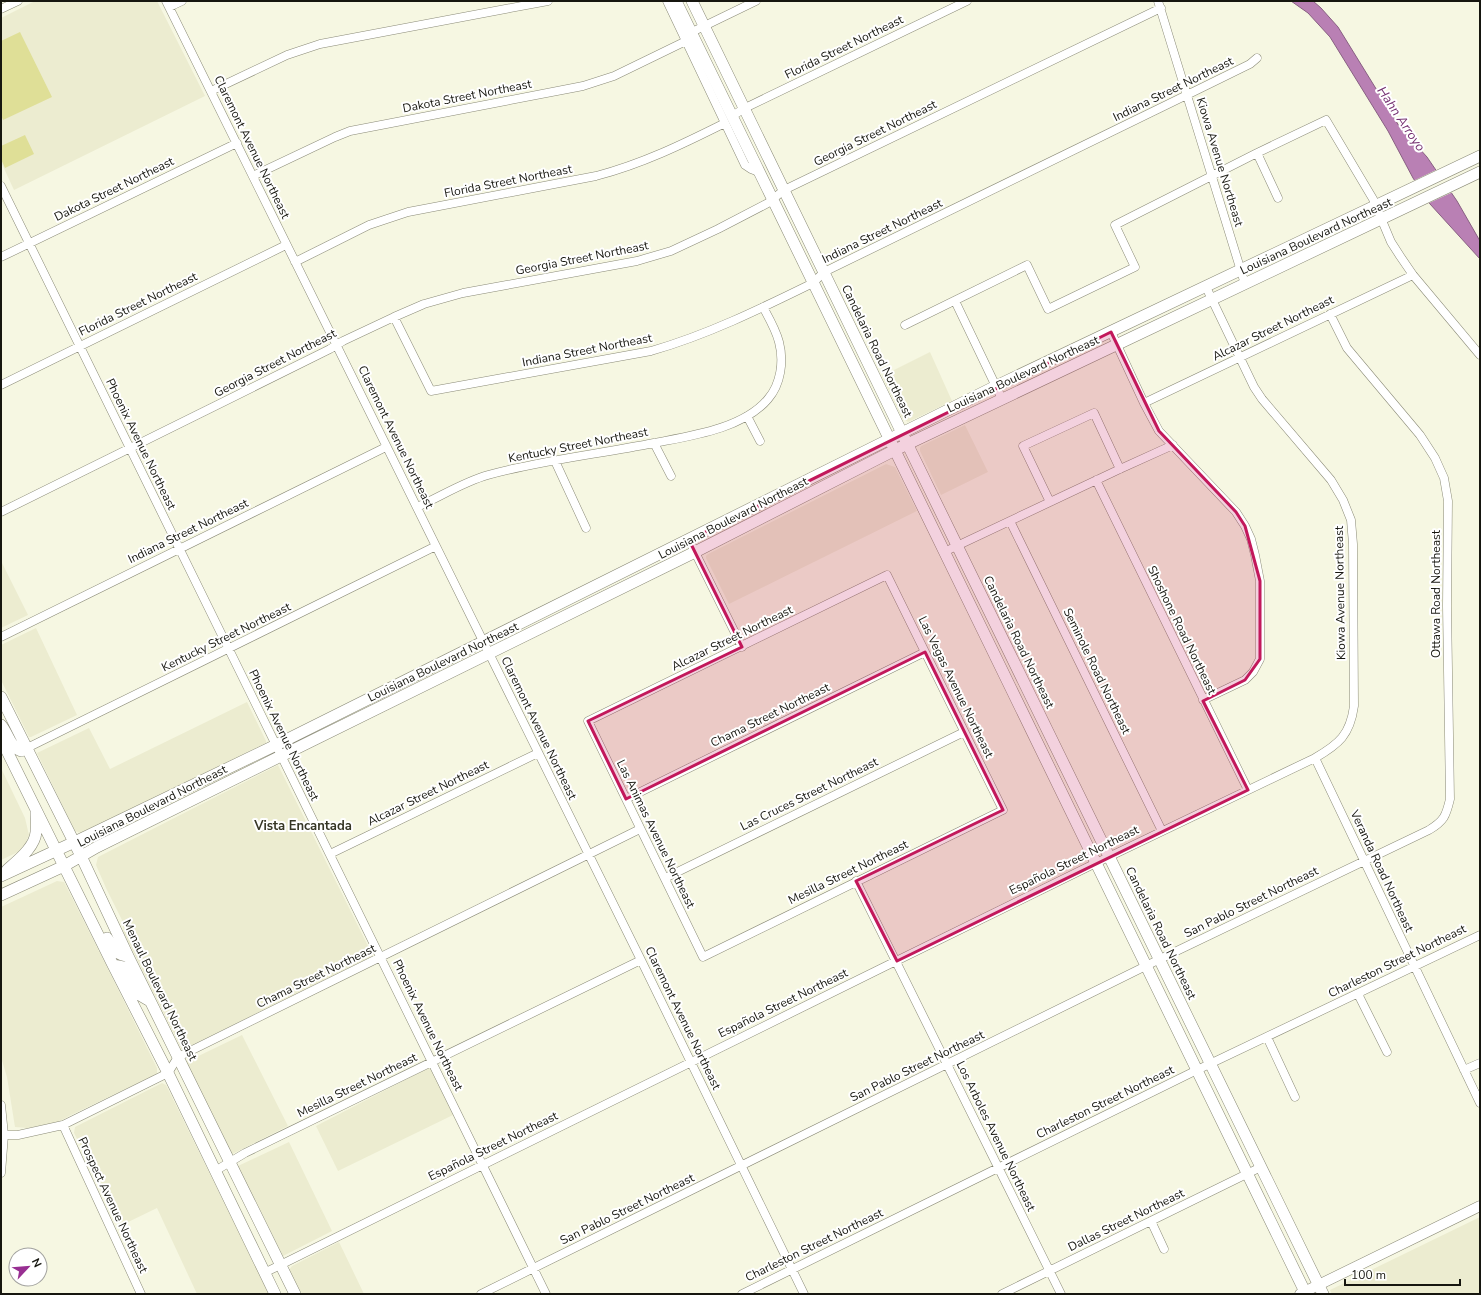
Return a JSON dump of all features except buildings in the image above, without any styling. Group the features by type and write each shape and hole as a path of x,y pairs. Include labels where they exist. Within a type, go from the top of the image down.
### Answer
{"main road":[{"path":"676,1 689,36 729,119 760,172 813,284 1248,1174 1304,1293"},
{"name":"Candelaria Road Northeast","path":"692,1 907,444 1160,959 1260,1168 1321,1290"},
{"name":"Louisiana Boulevard Northeast","path":"2,875 74,843 276,745 996,386 1480,156"},
{"name":"Louisiana Boulevard Northeast","path":"1,895 64,866 81,856 281,756 695,552 907,444 1480,172"},
{"name":"Menaul Boulevard Northeast","path":"1,697 81,856 128,956 295,1294"},
{"path":"1,725 12,745 21,751 27,748"},
{"path":"1,739 57,850 90,920 168,1073 275,1294"},
{"path":"2,875 25,852 34,839 36,832 36,810"},
{"path":"90,920 107,938 114,951 123,956 128,956"},
{"path":"113,965 123,967 127,971 138,994 150,1001"},
{"path":"140,1017 153,1032 165,1052 178,1057"},
{"path":"168,1073 181,1080 192,1098 203,1108"}],"street":[{"path":"1,9 18,1"},
{"path":"168,4 182,1"},
{"path":"211,91 287,55 320,44 548,1"},
{"path":"667,1 689,36"},
{"name":"Dakota Street Northeast","path":"253,176 350,131 583,86 614,76 689,36 704,26 756,1"},
{"name":"Florida Street Northeast","path":"295,262 385,218 408,212 596,176 622,169 661,154 729,119 745,108 967,1"},
{"name":"Claremont Avenue Northeast","path":"168,4 588,856 641,960 804,1294"},
{"name":"Kiowa Avenue Northeast","path":"1160,5 1245,284"},
{"name":"Georgia Street Northeast","path":"1,512 337,346 343,341 394,316 424,304 463,293 637,261 671,251 718,229 773,200 784,190 1160,5"},
{"name":"Indiana Street Northeast","path":"394,316 431,391 650,351 701,335 813,284 824,272 1250,64 1257,58"},
{"path":"906,325 1027,265 1048,309 1136,267 1115,225 1326,120 1373,199 1391,242 1413,275 1480,355"},
{"name":"Dakota Street Northeast","path":"1,257 237,143"},
{"path":"1257,153 1278,198"},
{"name":"Phoenix Avenue Northeast","path":"1,186 546,1294"},
{"name":"Florida Street Northeast","path":"1,385 286,245"},
{"name":"Alcazar Street Northeast","path":"1144,403 1413,275"},
{"name":"Kiowa Avenue Northeast","path":"1206,287 1254,387 1262,399 1331,480 1343,500 1351,520 1353,552 1354,706 1352,722 1345,735 1331,749 1315,758"},
{"path":"955,302 1002,399"},
{"name":"Kentucky Street Northeast","path":"416,507 473,480 488,475 705,433 747,416 759,408 768,399 775,388 781,366 782,355 779,341 763,306"},
{"name":"Ottawa Road Northeast","path":"1330,314 1347,348 1420,434 1432,452 1444,478 1448,501 1447,606 1450,799 1446,815 1440,823 1365,862"},
{"path":"1111,332 1144,403 1159,431 1236,512 1245,526 1256,555 1260,581 1260,659 1253,672 1245,680 1203,700"},
{"path":"1050,502 1023,446 1094,413 1120,469"},
{"path":"747,416 760,441"},
{"path":"654,443 670,476"},
{"path":"944,552 1096,480 1173,446"},
{"name":"Indiana Street Northeast","path":"1,637 386,447"},
{"path":"555,461 586,528"},
{"name":"Shoshone Road Northeast","path":"1096,480 1248,790"},
{"name":"Seminole Road Northeast","path":"1010,521 1162,831"},
{"path":"689,540 742,647"},
{"name":"Kentucky Street Northeast","path":"27,748 436,546"},
{"name":"Alcazar Street Northeast","path":"588,721 887,575"},
{"name":"Las Vegas Avenue Northeast","path":"887,575 1003,810"},
{"name":"Chama Street Northeast","path":"626,800 925,652"},
{"name":"Las Animas Avenue Northeast","path":"588,721 703,957"},
{"name":"Las Cruces Street Northeast","path":"665,878 964,732"},
{"name":"Alcazar Street Northeast","path":"330,854 538,753"},
{"name":"Veranda Road Northeast","path":"1315,758 1413,966 1480,1103"},
{"name":"Española Street Northeast","path":"264,1273 1109,856 1315,758"},
{"name":"Mesilla Street Northeast","path":"703,957 1003,810"},
{"name":"Chama Street Northeast","path":"178,1057 640,829"},
{"name":"San Pablo Street Northeast","path":"481,1294 1160,959 1365,862"},
{"name":"Los Arboles Avenue Northeast","path":"856,881 1061,1294"},
{"name":"Charleston Street Northeast","path":"742,1294 1197,1070 1358,994 1480,934"},
{"name":"Mesilla Street Northeast","path":"215,1171 245,1153 641,960"},
{"path":"1358,994 1387,1052"},
{"path":"1267,1037 1295,1097"},
{"path":"4,1135 18,1135 63,1125 168,1073 178,1057"},
{"path":"1464,1070 1480,1062"},
{"path":"1,1105 4,1135 1,1173"},
{"name":"Prospect Avenue Northeast","path":"63,1125 141,1294"},
{"name":"Dallas Street Northeast","path":"1002,1294 1260,1168"},
{"path":"1304,1293 1321,1290 1480,1206"},
{"path":"1151,1221 1164,1249"}],"highlighted area":[{"path":"1111,332 1159,431 1236,512 1245,526 1260,581 1260,659 1245,680 1203,701 1248,790 897,961 856,881 1003,810 925,652 626,799 588,721 742,647 689,540"}],"shaded area":[{"path":"35,1 157,1 205,96 14,190 1,162 1,18"},
{"path":"1291,1 1313,1 1338,27 1399,126 1427,157 1457,201 1480,241 1480,259 1430,204 1413,178 1388,131 1330,37 1308,13"},
{"path":"930,352 952,401 908,422 902,418 882,376"},
{"path":"965,425 988,472 941,495 920,451 920,448 921,446"},
{"path":"886,464 895,467 917,511 729,604 706,558 708,554"},
{"path":"1,561 28,615 1,628"},
{"path":"36,628 77,715 29,737 1,680 1,645"},
{"path":"247,702 266,743 81,833 75,831 37,753 89,728 110,769"},
{"path":"278,765 373,956 182,1050 124,933 122,920 96,865 98,857"},
{"path":"1,768 25,818 29,835 24,846 18,852 1,860"},
{"path":"57,881 64,882 157,1068 157,1074 58,1122 28,1128 15,1127 7,1077 1,1057 1,907"},
{"path":"242,1035 288,1126 232,1154 186,1062"},
{"path":"430,1067 453,1115 338,1171 316,1126"},
{"path":"162,1083 166,1085 269,1294 197,1294 157,1208 122,1225 74,1133 75,1127"},
{"path":"289,1142 332,1231 283,1256 238,1166"},
{"path":"1480,1217 1480,1294 1332,1294 1330,1290"},
{"path":"339,1242 364,1294 302,1294 289,1270 292,1266"}],"green space":[{"path":"20,32 52,97 3,120 1,115 1,41"},
{"path":"25,135 34,154 5,168 1,159 1,146"}],"pier":[{"path":"1438,169 1453,192 1427,204 1413,181"}],"district":[{"name":"Vista Encantada","path":"303,826"}],"water label":[{"name":"Hahn Arroyo","path":"1401,119"}]}
